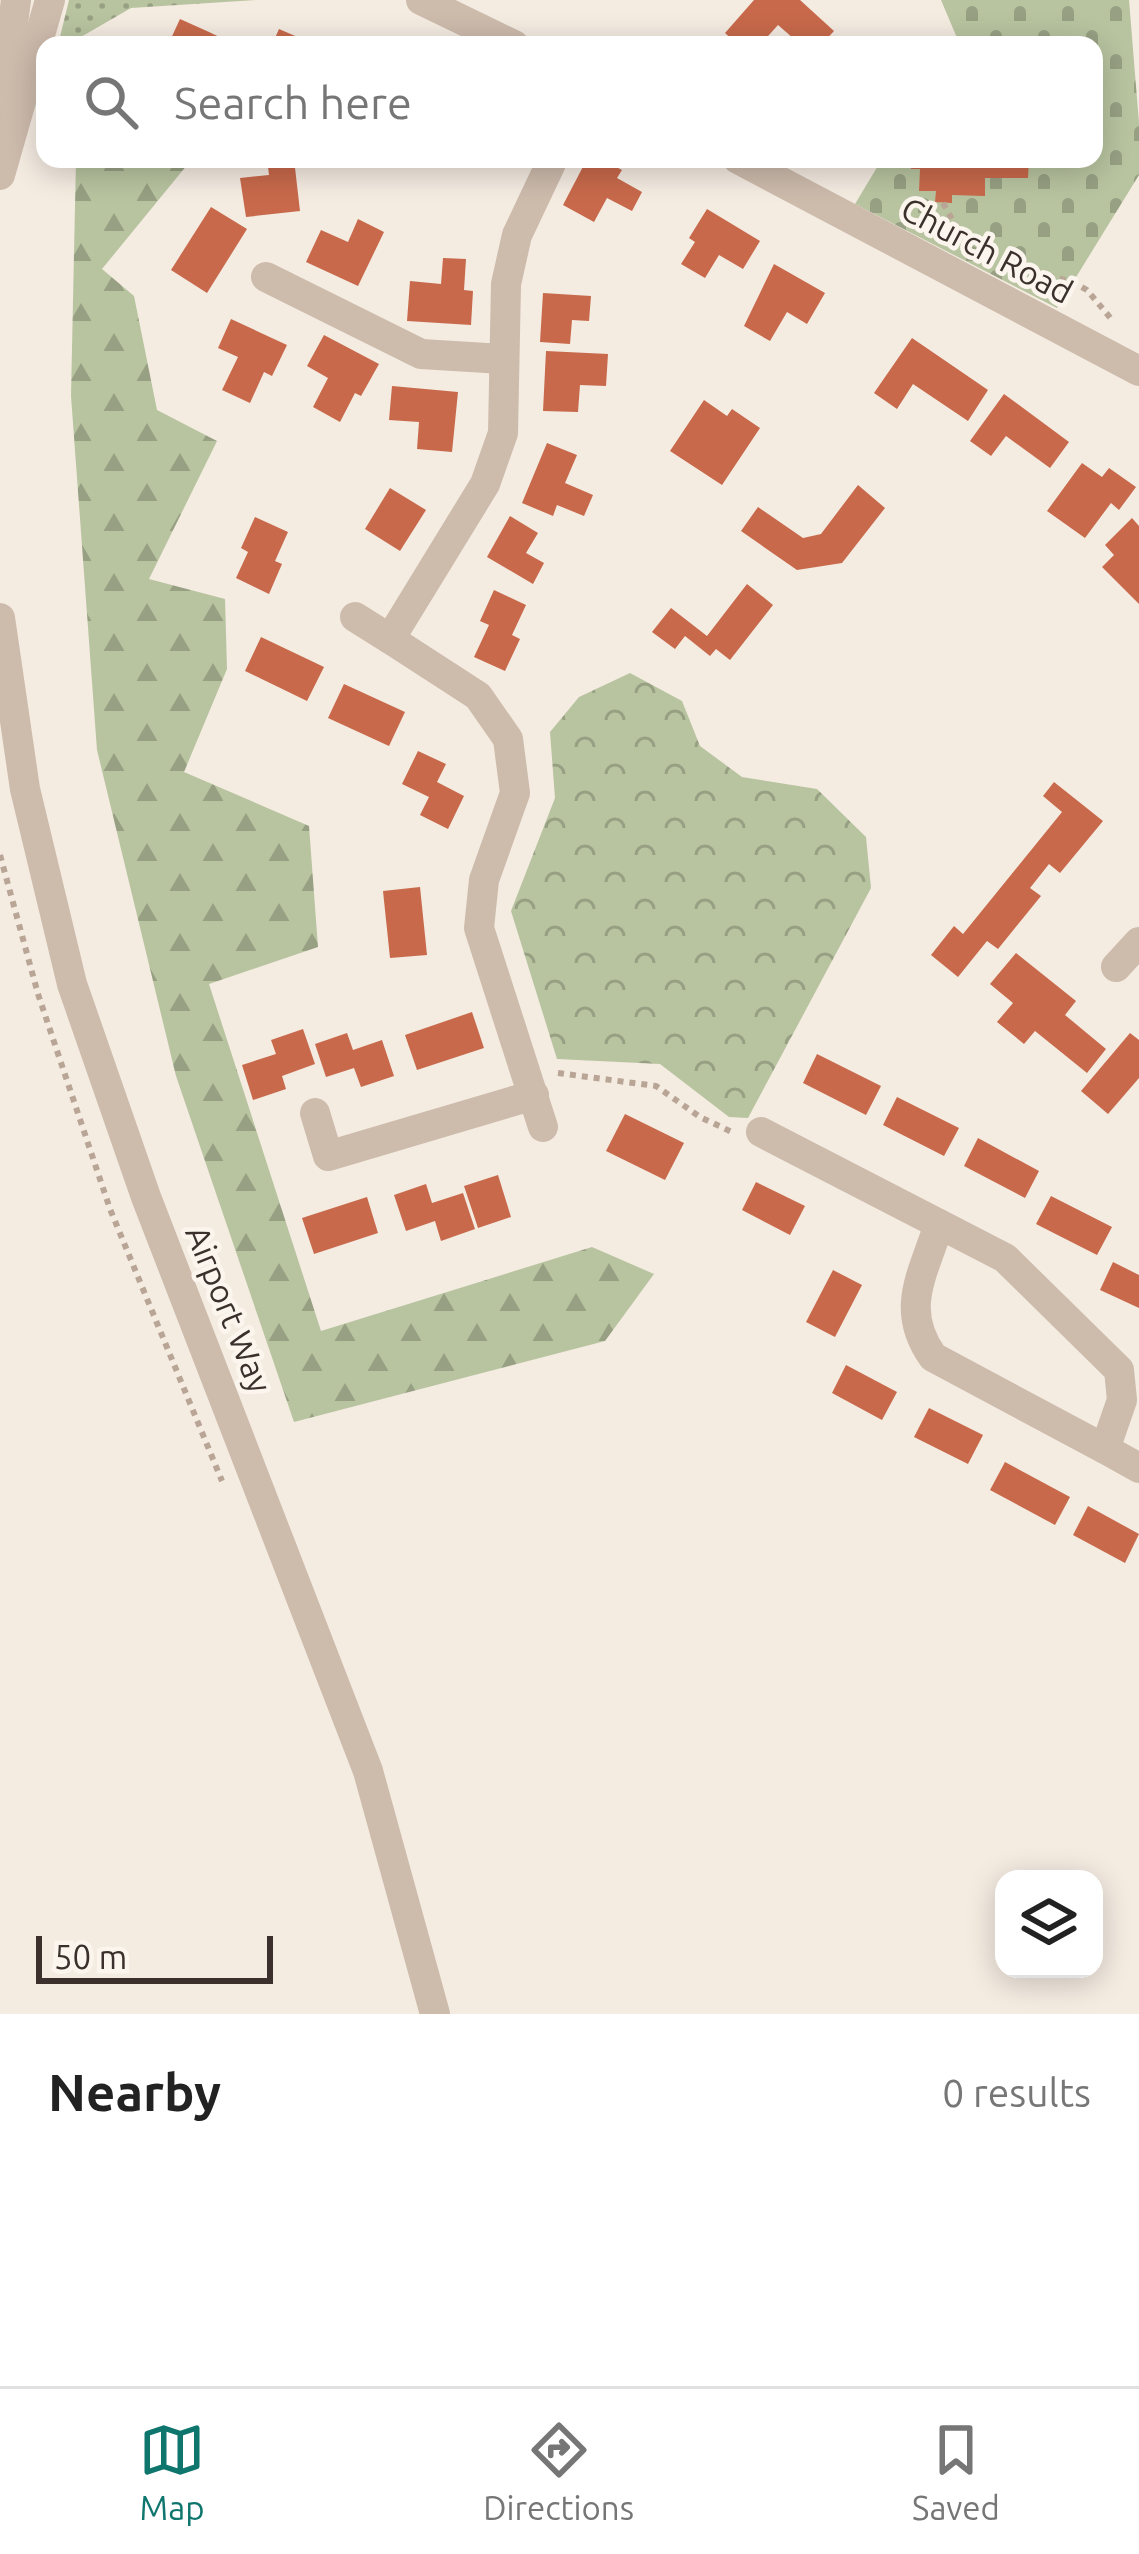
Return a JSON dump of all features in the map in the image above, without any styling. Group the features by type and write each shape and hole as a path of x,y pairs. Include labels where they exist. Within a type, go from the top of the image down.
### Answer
{"street":[{"path":"0,124 16,0"},
{"path":"40,36 50,0"},
{"path":"421,0 495,36"},
{"path":"0,175 36,49"},
{"path":"391,639 485,484 503,433 506,284 517,235 549,168"},
{"name":"Church Road","path":"755,168 1139,371"},
{"path":"266,277 421,354 503,359"},
{"path":"355,617 478,695 508,739 515,793 484,880 479,928 543,1127"},
{"name":"Airport Way","path":"0,618 25,788 73,984 146,1197 368,1771 435,2014"},
{"path":"1116,967 1139,942"},
{"path":"315,1113 328,1156 530,1082"},
{"path":"748,1133 1005,1258 1119,1370 1122,1400 1105,1449"},
{"path":"939,1224 912,1306 918,1336 933,1357 1139,1468"}],"path":[{"path":"943,203 962,237 980,253"},
{"path":"998,262 1073,282 1087,290 1121,328"},
{"path":"530,1082 656,1086 700,1117 748,1133"}],"green space":[{"path":"69,0 256,0 131,8 83,36 60,36"},
{"path":"941,0 1129,0 1139,175 1057,308 855,204 877,168 1103,168 1103,36 956,36"},
{"path":"76,168 185,168 102,269 134,296 157,410 217,441 149,579 225,599 227,669 184,772 309,826 318,947 209,984 321,1331 592,1247 654,1274 605,1341 294,1422 176,1076 97,750 71,396"},
{"path":"630,673 682,701 700,746 742,777 817,789 866,837 871,888 748,1118 729,1117 660,1064 557,1059 511,911 555,798 550,732 579,697"}],"building":[{"path":"754,0 800,0 834,31 829,36 791,36 778,25 768,36 725,33"},
{"path":"180,19 217,36 172,36"},
{"path":"268,168 295,168 300,211 246,217 240,178 269,175"},
{"path":"582,168 618,168 622,170 617,178 642,192 632,211 607,198 594,222 563,205"},
{"path":"1029,168 1028,178 985,178 985,196 952,195 952,203 935,202 936,191 919,191 920,169 911,169"},
{"path":"211,207 247,229 207,293 171,270"},
{"path":"707,209 760,241 743,269 719,255 705,278 681,264 695,242 689,238"},
{"path":"358,219 384,232 358,286 306,262 321,230 348,242"},
{"path":"443,258 466,259 464,290 473,291 471,325 407,321 410,281 441,284"},
{"path":"774,264 825,293 807,324 787,312 770,341 744,326"},
{"path":"543,293 591,296 589,321 572,320 570,344 540,342"},
{"path":"231,319 287,345 272,376 264,372 250,403 222,390 238,357 218,348"},
{"path":"324,335 379,364 361,396 355,393 340,422 313,407 328,378 307,366"},
{"path":"912,338 988,390 968,421 913,384 897,409 874,393"},
{"path":"546,351 608,354 606,386 580,385 578,412 543,411"},
{"path":"392,386 458,392 452,452 417,449 419,422 389,420"},
{"path":"1004,394 1069,442 1050,468 1006,436 991,456 970,441"},
{"path":"704,400 727,416 732,409 760,428 722,485 670,451"},
{"path":"547,443 577,455 565,483 593,495 584,516 557,505 553,516 522,503"},
{"path":"1082,463 1102,477 1109,468 1136,487 1119,510 1111,503 1085,538 1047,511"},
{"path":"858,485 885,508 842,563 797,570 741,531 758,507 803,538 821,534"},
{"path":"390,488 426,510 400,551 365,529"},
{"path":"510,516 538,533 526,553 544,563 533,584 487,557"},
{"path":"255,517 288,532 275,561 282,564 269,594 236,578 248,552 241,548"},
{"path":"1132,518 1139,526 1139,604 1102,567 1114,555 1105,545"},
{"path":"747,584 773,605 730,660 716,649 710,656 685,636 675,649 652,632 671,608 707,636"},
{"path":"494,590 526,605 512,635 520,639 505,671 474,657 489,625 480,621"},
{"path":"261,637 324,667 307,701 245,671"},
{"path":"344,684 405,712 389,746 328,718"},
{"path":"418,751 446,764 437,782 464,796 448,829 420,815 429,797 402,784"},
{"path":"1054,782 1103,821 1060,873 1049,864 1030,888 1041,896 998,949 987,941 958,977 931,955 954,926 963,934 1062,812 1043,796"},
{"path":"420,887 427,955 390,958 383,891"},
{"path":"1016,953 1076,1001 1065,1015 1106,1049 1087,1073 1035,1031 1024,1044 997,1022 1013,1003 990,984"},
{"path":"472,1012 484,1048 417,1070 405,1035"},
{"path":"303,1029 315,1064 282,1076 286,1089 253,1100 242,1065 276,1054 271,1040"},
{"path":"347,1033 353,1050 382,1040 394,1076 361,1087 354,1068 326,1077 315,1044"},
{"path":"1130,1033 1139,1040 1139,1078 1108,1114 1081,1091"},
{"path":"817,1054 881,1086 866,1115 803,1083"},
{"path":"897,1097 959,1128 944,1156 883,1125"},
{"path":"625,1114 684,1143 665,1180 606,1151"},
{"path":"978,1138 1039,1171 1025,1198 964,1166"},
{"path":"498,1175 511,1217 478,1228 464,1186"},
{"path":"756,1182 805,1206 790,1235 742,1210"},
{"path":"426,1184 432,1203 463,1193 475,1229 441,1241 435,1221 406,1231 394,1195"},
{"path":"1051,1196 1112,1227 1097,1255 1036,1224"},
{"path":"367,1197 378,1233 314,1254 302,1218"},
{"path":"1113,1262 1139,1275 1139,1308 1100,1290"},
{"path":"833,1270 862,1285 835,1337 806,1322"},
{"path":"846,1365 897,1392 882,1420 832,1393"},
{"path":"929,1408 983,1435 968,1464 914,1437"},
{"path":"1005,1462 1070,1497 1055,1525 990,1490"},
{"path":"1088,1506 1139,1534 1125,1563 1073,1535"}]}
